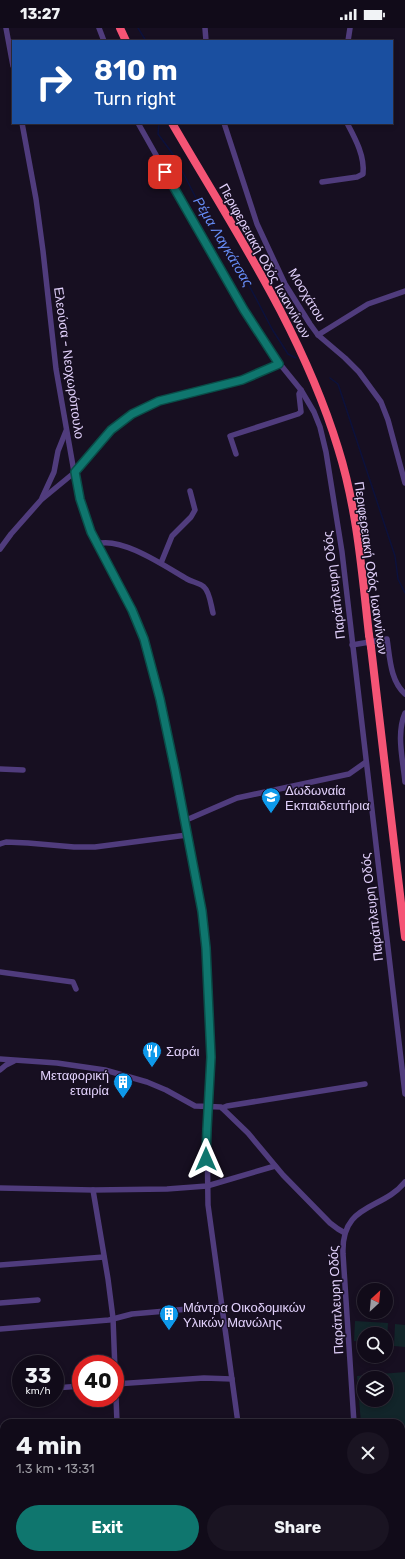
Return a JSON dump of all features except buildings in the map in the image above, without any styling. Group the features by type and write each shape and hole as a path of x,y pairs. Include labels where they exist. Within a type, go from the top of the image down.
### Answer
{"highway":[{"path":"120,28 126,40"},
{"name":"Περιφερειακή Οδός Ιωαννίνων","path":"173,124 266,283 297,342 322,398 338,448 348,490 358,545 405,937"}],"street":[{"path":"6,28 12,61"},
{"path":"99,28 104,40"},
{"path":"205,28 206,40"},
{"path":"348,40 350,28"},
{"name":"Ελεούσα - Νεοχωρόπουλο","path":"22,124 37,206 56,363 80,499 88,524 97,544 132,610 144,639 165,719 202,911 206,948 211,1057 207,1129 207,1186 210,1224 238,1419"},
{"name":"Παράπλευρη Οδός","path":"139,124 244,310 279,364 301,390 317,419 326,452 342,552 405,1094"},
{"name":"Μοσχάτου","path":"224,124 260,232 292,296 318,335 359,372 381,402 388,420 405,483"},
{"path":"322,182 357,177 363,174 363,167 358,146 347,124"},
{"path":"318,335 368,304 405,291"},
{"path":"0,550 11,534 41,500 75,472 111,430 132,414 159,401 242,380 279,364"},
{"path":"236,454 230,436 298,414 301,412 299,394 301,390"},
{"path":"41,500 54,472 58,451 67,430"},
{"path":"161,563 172,536 191,517 195,510 190,491"},
{"path":"97,544 105,542 147,556 205,587 213,613"},
{"path":"352,644 387,639 394,677 399,688 405,694"},
{"path":"405,713 401,725 405,782"},
{"path":"184,821 237,798 349,774 366,762"},
{"path":"0,769 23,770"},
{"path":"0,844 14,842 74,847 95,846 187,835"},
{"path":"0,972 73,982 76,989"},
{"path":"0,1059 68,1064 120,1073 157,1086 195,1106 222,1108 284,1096 364,1084"},
{"path":"0,1070 14,1061"},
{"path":"222,1108 258,1144 275,1166 330,1223 345,1233"},
{"path":"0,1188 93,1190 167,1189 207,1186 275,1166"},
{"name":"Παράπλευρη Οδός","path":"354,1419 343,1254 345,1233 350,1222 356,1216 395,1191 405,1182"},
{"path":"93,1190 113,1318 115,1355"},
{"path":"0,1264 104,1257"},
{"path":"0,1303 38,1300"},
{"path":"0,1329 113,1318 132,1314 222,1306"},
{"path":"124,1383 204,1378 232,1379"},
{"path":"117,1407 117,1419"}],"green space":[{"path":"355,1321 388,1323 388,1327 357,1327 357,1341 354,1341"},
{"path":"395,1324 405,1325 405,1347 394,1346"},
{"path":"405,1372 405,1419 361,1419 360,1407 393,1407 393,1373"}],"waterway":[{"name":"Ρέμα Λαγκάτσας","path":"138,28 145,40"},
{"name":"Ρέμα Λαγκάτσας","path":"159,124 158,134 175,157 197,200 251,289 272,329 288,354 296,358"},
{"name":"Ρέμα Λαγκάτσας","path":"330,378 338,384 395,556 398,579 405,593"}],"place":[{"name":"Δωδωναία Εκπαιδευτήρια","path":"271,814"},
{"name":"Σαράι","path":"152,1068"},
{"name":"Μεταφορική εταιρία","path":"123,1099"},
{"name":"Μάντρα Οικοδομικών Υλικών Μανώλης","path":"169,1331"}],"route":[{"path":"165,172 244,310 279,364 242,380 159,401 132,414 111,430 75,472 80,499 91,532 132,610 148,652 165,719 196,878 204,925 210,1013 211,1069 206,1159"}]}
